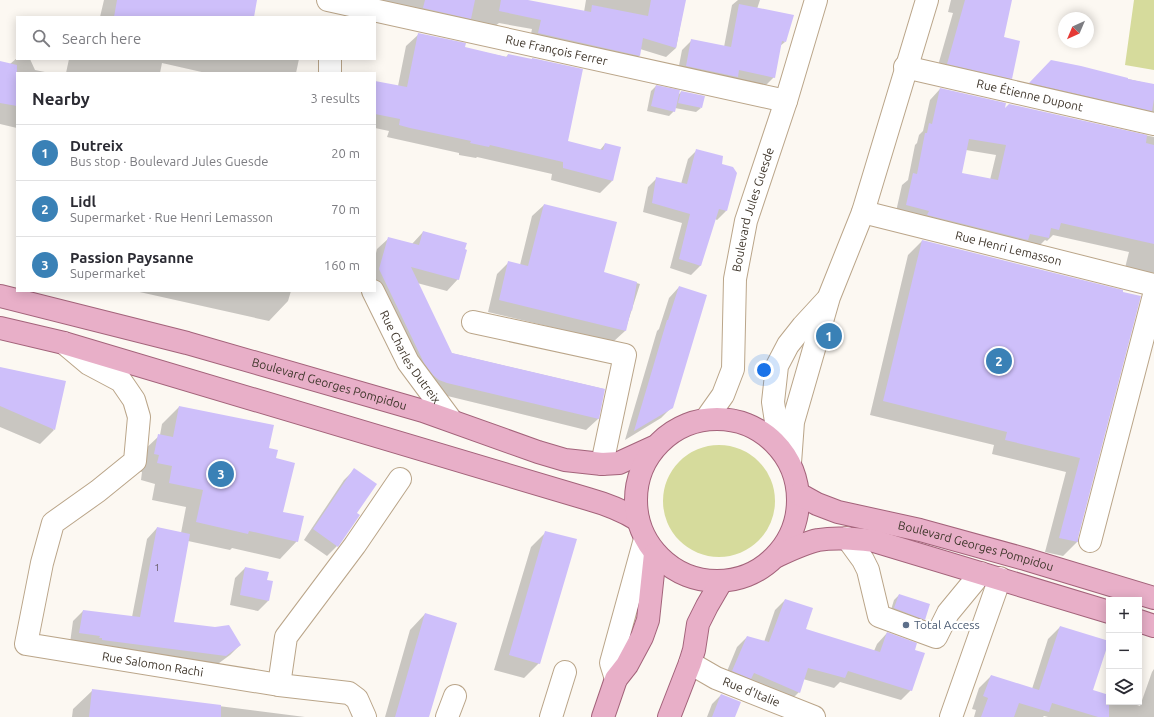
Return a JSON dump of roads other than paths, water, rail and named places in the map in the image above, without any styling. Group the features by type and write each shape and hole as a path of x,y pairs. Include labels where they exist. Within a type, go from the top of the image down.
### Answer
{"main road":[{"name":"Boulevard Georges Pompidou","path":"0,296 194,345 423,411 538,452 565,460 602,464 619,463 654,447"},
{"name":"Boulevard Georges Pompidou","path":"0,328 64,343 610,506 626,513 646,538 674,570 697,579 721,582 743,578 762,568 777,556 790,538 797,516 799,494 796,478 785,456 765,434 747,424 727,419 706,419 682,426 667,435 654,447 644,463 637,482 635,501 646,538"},
{"name":"Boulevard Georges Pompidou","path":"799,494 817,504 838,512 920,530 1026,559 1154,598"},
{"name":"Boulevard Georges Pompidou","path":"777,556 818,540 848,538 874,541 1106,611"},
{"path":"669,717 690,663 694,650 698,624 721,582"},
{"path":"1142,622 1154,626"},
{"path":"603,717 616,679"}],"street":[{"name":"Rue François Ferrer","path":"328,0 786,101"},
{"path":"328,0 329,16"},
{"name":"Boulevard Jules Guesde","path":"706,419 723,395 733,368 735,279 746,221 786,101 816,0"},
{"path":"785,456 793,422 829,297 863,212 905,67 927,0"},
{"path":"330,60 330,72"},
{"name":"Rue Étienne Dupont","path":"905,67 1154,124"},
{"name":"Rue Henri Lemasson","path":"863,212 1154,284"},
{"name":"Rue Charles Dutreix","path":"373,292 408,362 451,420"},
{"path":"1090,541 1154,295"},
{"path":"785,456 773,402 777,366 788,345 829,297"},
{"path":"473,322 625,355 602,464"},
{"name":"Rue Salomon Rachi","path":"64,343 89,364 120,381 134,400 139,417 135,461 98,491 54,523 42,563 26,644 279,685 349,693 357,699 365,717"},
{"path":"279,685 286,637 355,545 400,479"},
{"path":"616,679 611,663 646,538"},
{"path":"848,538 868,570 879,616 936,637 948,613 991,576"},
{"path":"952,717 991,576"},
{"name":"Rue d'Italie","path":"690,663 716,678 801,715"},
{"path":"551,717 565,672"},
{"path":"447,717 455,696"}],"place":[{"name":"Dutreix","path":"829,336"},
{"name":"Lidl","path":"999,361"},
{"name":"Passion Paysanne","path":"221,474"},
{"name":"Total Access","path":"906,625"}]}
